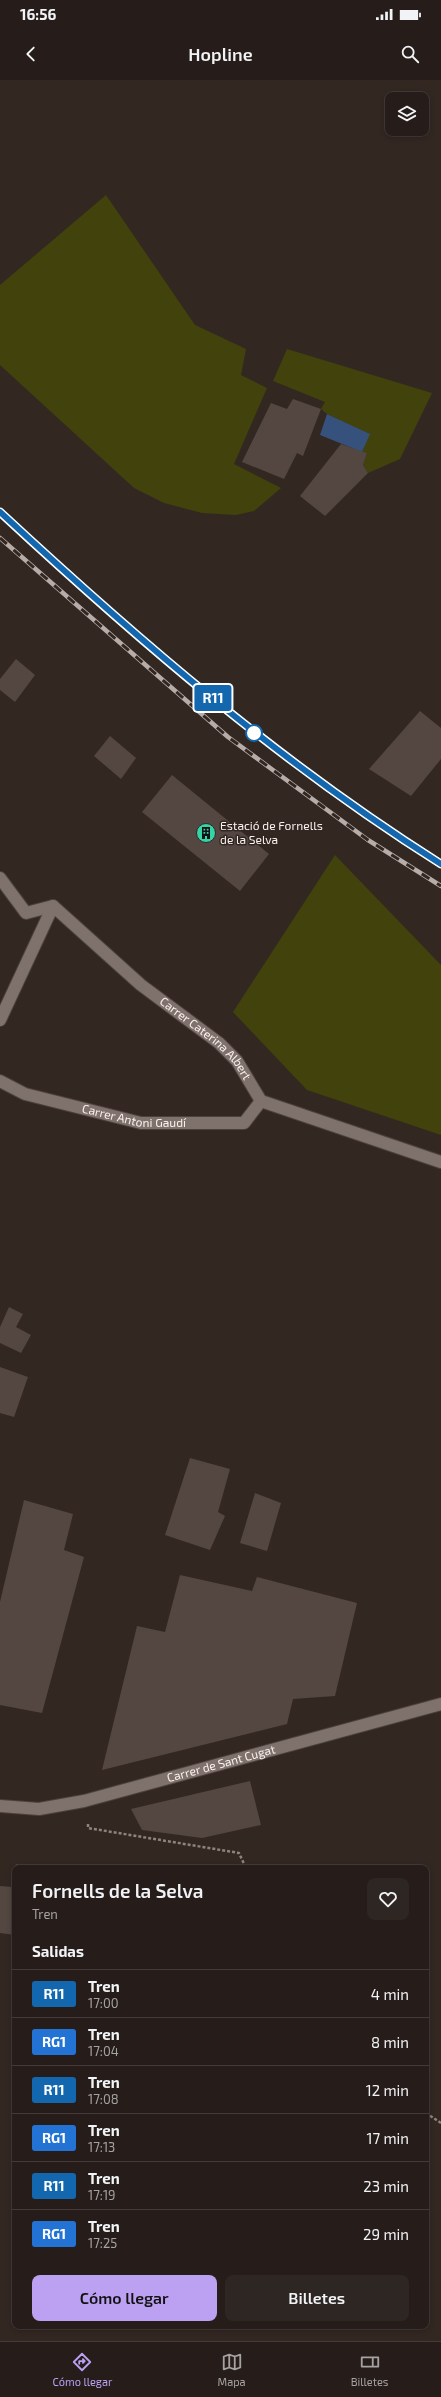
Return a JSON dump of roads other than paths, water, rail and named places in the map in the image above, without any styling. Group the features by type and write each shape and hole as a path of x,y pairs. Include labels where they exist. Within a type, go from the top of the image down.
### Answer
{"street":[{"path":"0,878 26,913 53,906"},
{"path":"0,1020 53,906"},
{"name":"Carrer Caterina Albert","path":"53,906 140,985 219,1043 238,1061 261,1101"},
{"name":"Carrer Antoni Gaudí","path":"0,1081 25,1094 141,1123 244,1123 261,1101"},
{"path":"261,1101 441,1162"},
{"name":"Carrer de Sant Cugat","path":"0,1806 39,1809 84,1801 441,1704"}],"water":[{"path":"327,414 370,434 362,452 320,435"}],"railway":[{"path":"0,512 158,653 268,742 324,785 441,864"},
{"path":"0,538 228,737 368,840 441,886"}],"train":[{"name":"R11","path":"0,512 44,553 240,722 378,825 441,864"}],"place":[{"name":"Estació de Fornells de la Selva","path":"206,833"}]}
